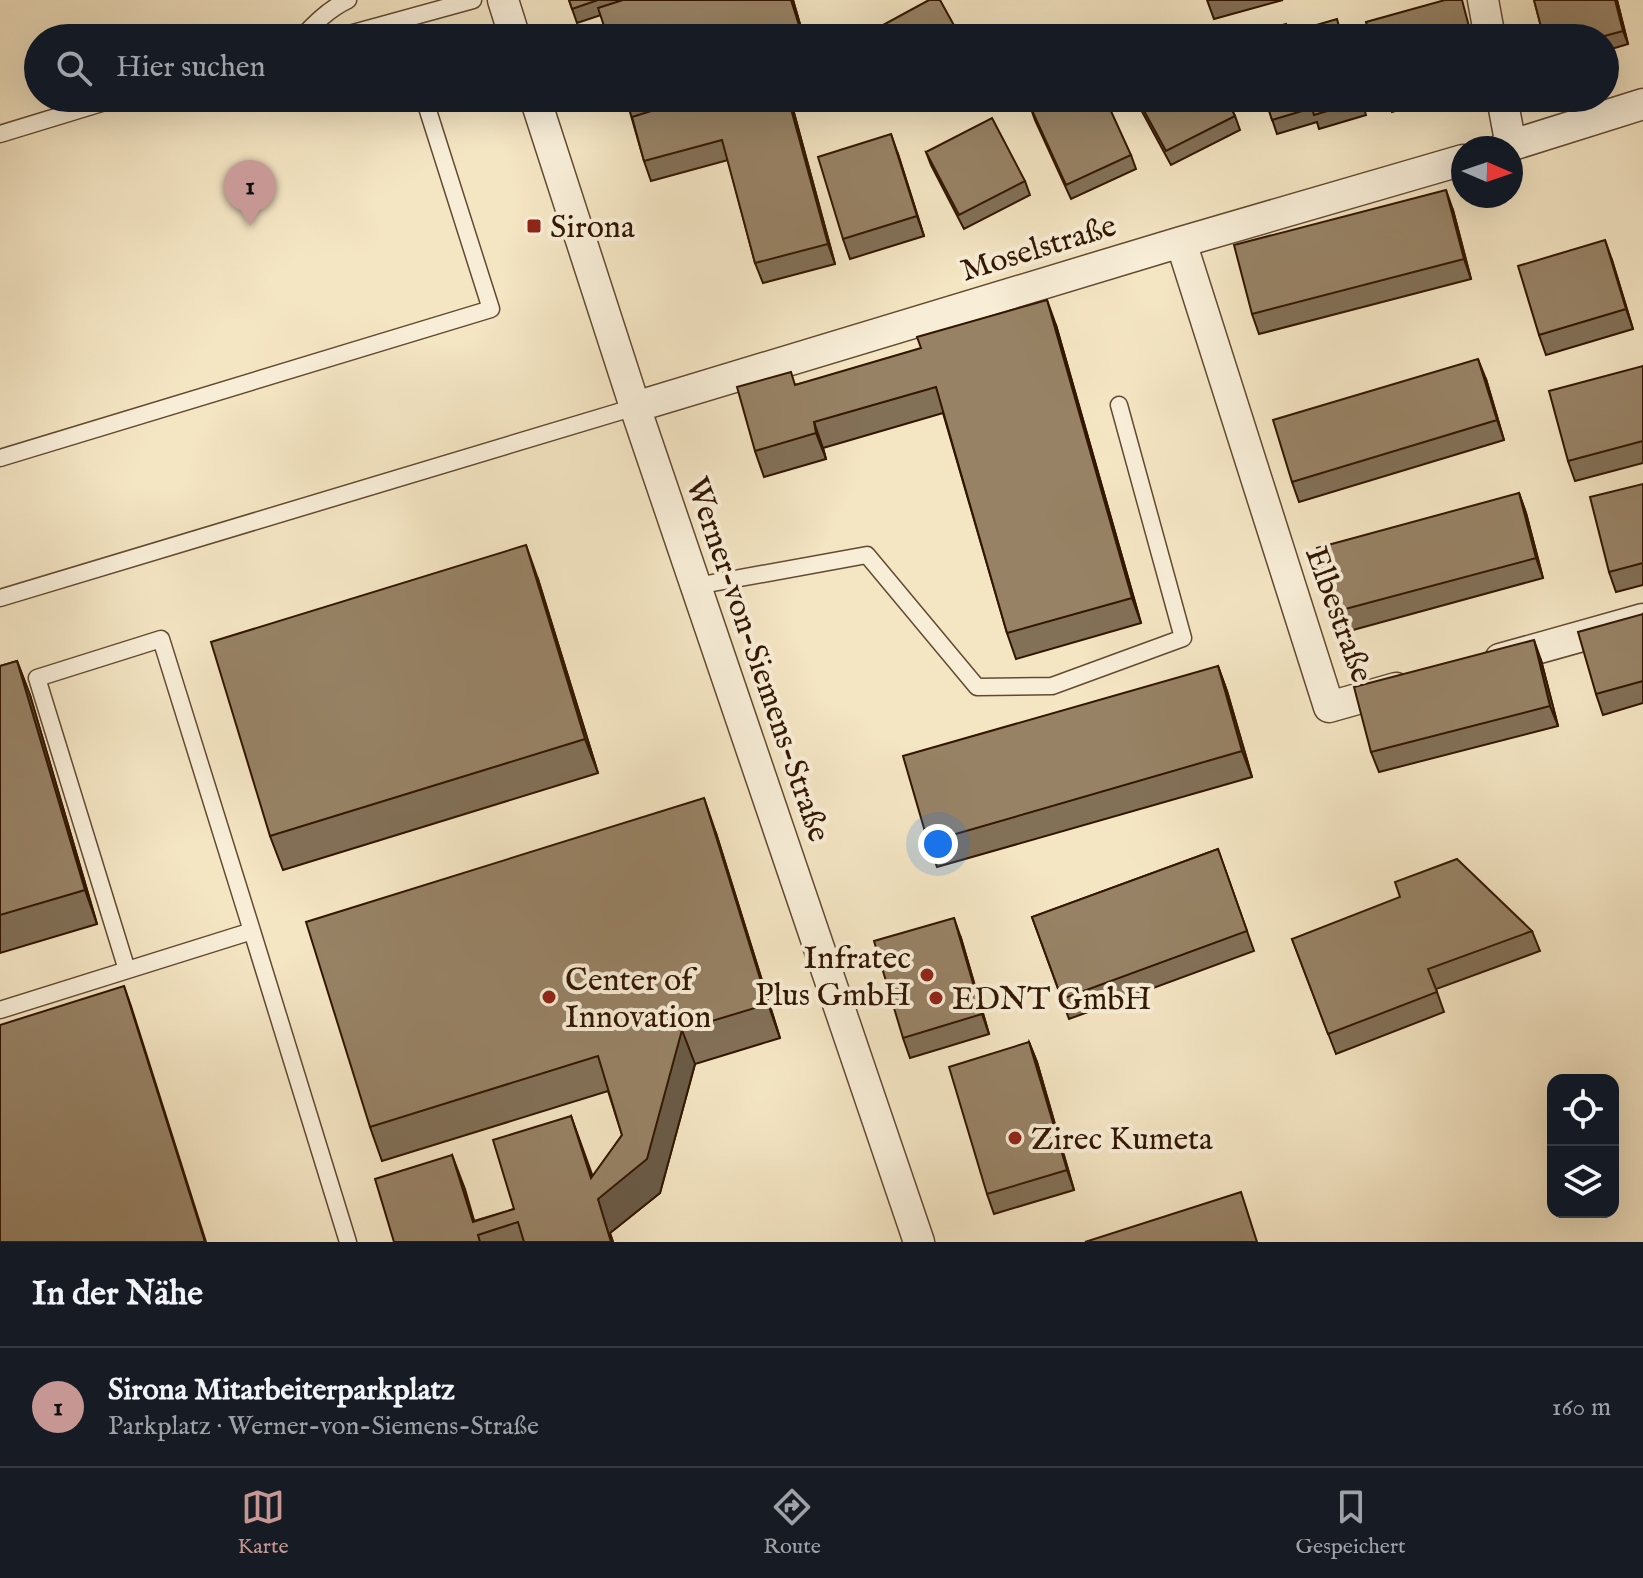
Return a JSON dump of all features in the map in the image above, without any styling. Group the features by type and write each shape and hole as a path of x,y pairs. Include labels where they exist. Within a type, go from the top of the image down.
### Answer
{"street":[{"path":"503,0 511,24"},
{"path":"1483,0 1487,24"},
{"path":"1619,112 1643,104"},
{"name":"Werner-von-Siemens-Straße","path":"540,112 635,407 919,1242"},
{"path":"1503,112 1506,136"},
{"path":"1523,142 1618,112"},
{"name":"Moselstraße","path":"635,407 1451,163"},
{"name":"Elbestraße","path":"1181,242 1329,707 1419,682"},
{"path":"1478,665 1643,619"}],"lane":[{"path":"314,24 335,6 348,0"},
{"path":"386,24 473,0"},
{"path":"0,134 72,112"},
{"path":"0,458 491,309 428,112"},
{"path":"696,586 867,555 977,687 1052,686 1183,638 1119,405"},
{"path":"0,598 635,407"},
{"path":"127,970 30,680 161,639 348,1242"},
{"path":"0,1010 252,931"}],"building":[{"path":"569,0 598,0 572,9"},
{"path":"623,0 791,0 799,24 603,24 598,8"},
{"path":"929,0 940,0 953,24 885,24"},
{"path":"1445,0 1462,0 1468,24 1366,24"},
{"path":"1534,0 1615,0 1623,31 1619,32 1619,24 1540,24"},
{"path":"1337,19 1338,24 1320,24"},
{"path":"648,112 792,112 828,244 755,263 722,140 644,161 632,117"},
{"path":"1033,112 1111,112 1131,155 1066,185"},
{"path":"1145,112 1233,112 1235,116 1166,151"},
{"path":"1269,112 1299,112 1272,120"},
{"path":"992,118 1025,181 959,215 926,152"},
{"path":"891,134 917,216 843,239 818,157"},
{"path":"1446,190 1464,259 1252,314 1234,245"},
{"path":"1605,240 1626,309 1539,335 1518,266"},
{"path":"1047,300 1132,598 1007,633 936,387 814,422 816,433 755,451 737,387 791,372 795,385 921,348 917,337"},
{"path":"1478,359 1497,420 1292,482 1273,420"},
{"path":"1643,366 1643,441 1568,461 1549,391"},
{"path":"1643,484 1643,563 1609,572 1590,497"},
{"path":"1519,493 1536,558 1334,612 1317,548"},
{"path":"526,545 585,739 270,836 211,642"},
{"path":"1643,614 1643,681 1596,694 1578,632"},
{"path":"1534,640 1550,706 1371,752 1354,687"},
{"path":"17,661 85,890 0,915 0,666"},
{"path":"1218,666 1242,751 928,842 903,756"},
{"name":"Center of Innovation","path":"704,798 768,1004 682,1030 647,1159 598,1199 611,1242 524,1242 518,1222 478,1235 480,1242 394,1242 375,1179 452,1155 473,1222 514,1209 493,1140 571,1116 591,1178 622,1135 598,1056 370,1127 306,922"},
{"path":"1218,849 1247,931 1062,999 1032,917"},
{"path":"1457,859 1532,931 1428,969 1437,992 1328,1034 1292,939 1400,897 1395,882"},
{"name":"EDNT GmbH","path":"954,918 982,1014 903,1038 874,941"},
{"path":"124,986 205,1242 0,1242 0,1025"},
{"name":"Zirec Kumeta","path":"1029,1042 1067,1170 987,1194 949,1067"},
{"path":"1241,1192 1257,1242 1085,1242"}],"place":[{"name":"Sirona Mitarbeiterparkplatz","path":"250,226"},
{"name":"Sirona","path":"534,226"},
{"name":"Infratec Plus GmbH","path":"927,975"},
{"name":"Center of Innovation","path":"549,997"},
{"name":"EDNT GmbH","path":"936,998"},
{"name":"Zirec Kumeta","path":"1015,1138"}]}
